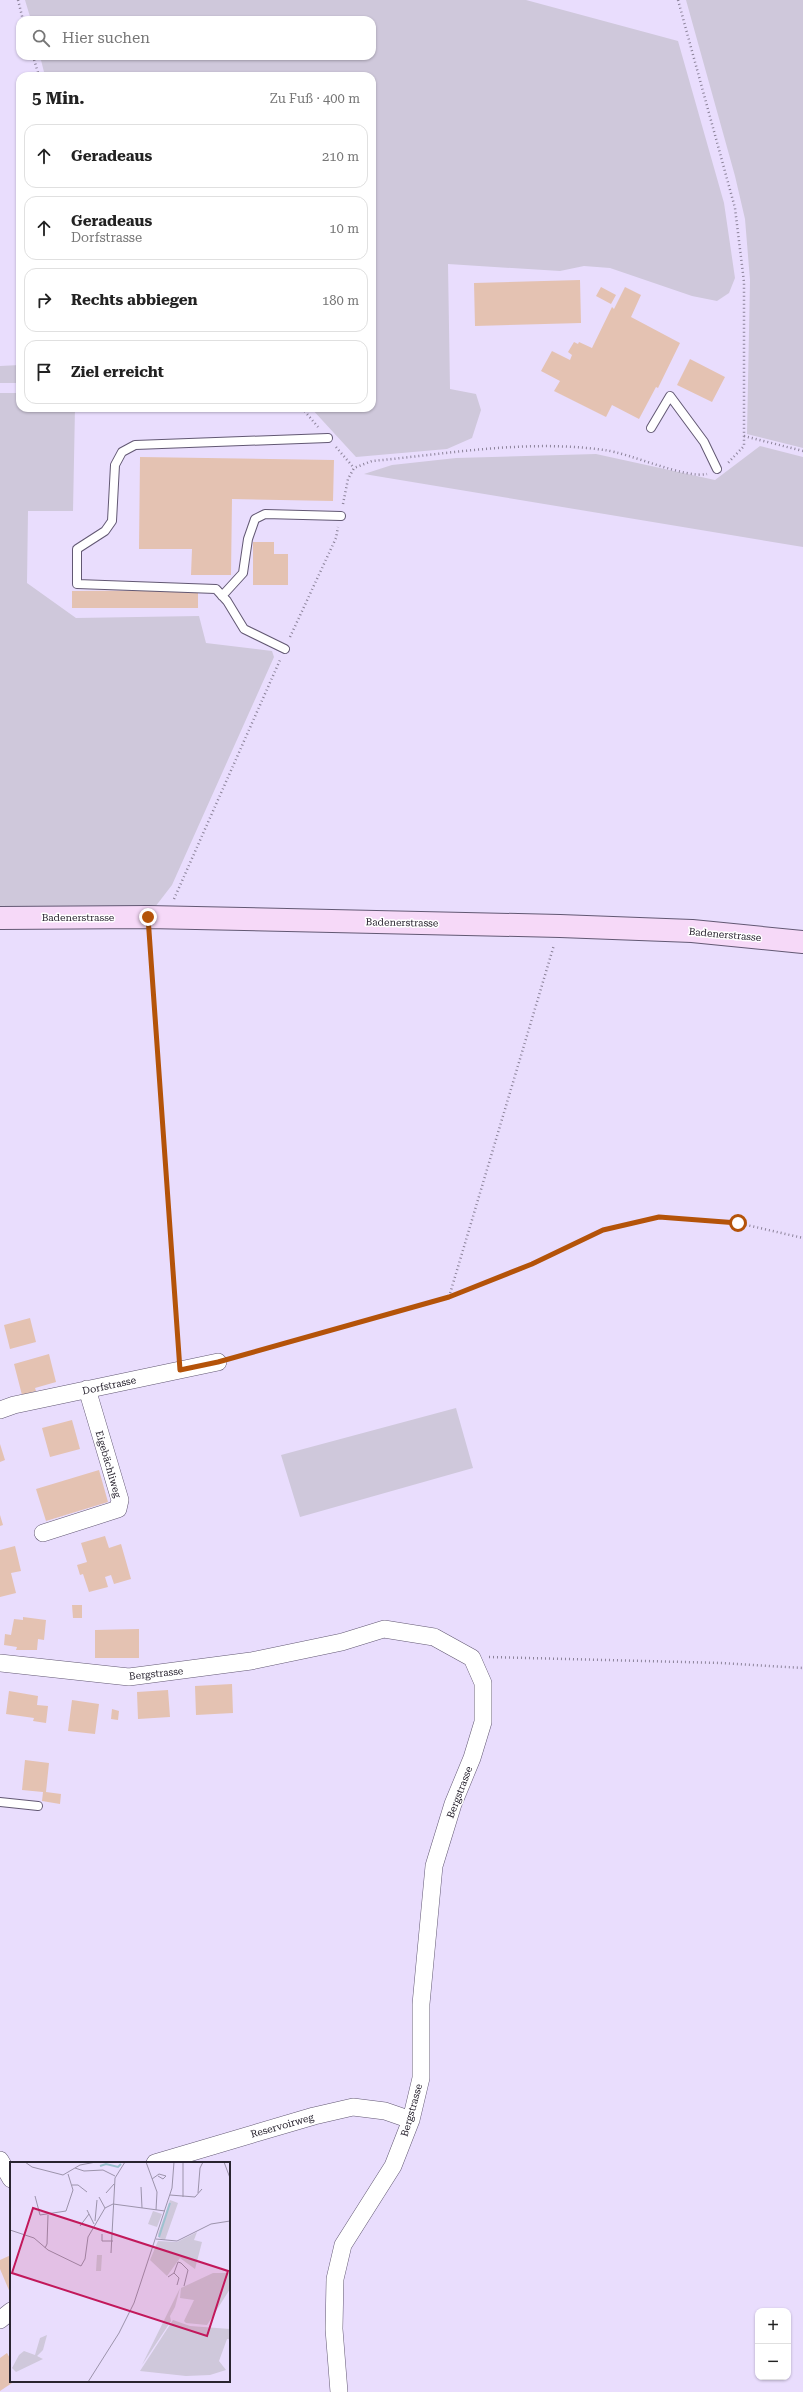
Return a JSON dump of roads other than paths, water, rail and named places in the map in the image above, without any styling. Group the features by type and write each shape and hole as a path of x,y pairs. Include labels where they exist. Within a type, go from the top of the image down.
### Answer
{"street":[{"name":"Badenerstrasse","path":"0,918 156,917 560,926 692,931 803,942"},
{"name":"Dorfstrasse","path":"0,1410 14,1405 218,1362"},
{"name":"Eigebächliweg","path":"43,1533 118,1509 120,1500 87,1390"},
{"name":"Bergstrasse","path":"0,1662 129,1677 251,1662 342,1642 384,1629 434,1637 472,1658 483,1683 483,1722 472,1758 453,1804 434,1866 421,2004 421,2078 411,2120 393,2166 343,2245 335,2279 334,2329 340,2392"},
{"name":"Reservoirweg","path":"158,2162 314,2116 353,2107 385,2111 411,2120"},
{"path":"0,2160 10,2178"},
{"path":"0,2320 10,2312"}],"lane":[{"path":"651,428 670,396 704,442 718,469"},
{"path":"285,649 244,629 216,589 77,584 77,549 105,531 112,521 115,465 122,452 135,444 328,438"},
{"path":"222,596 243,574 248,539 255,519 265,514 341,516"},
{"path":"0,1802 38,1806"}]}
